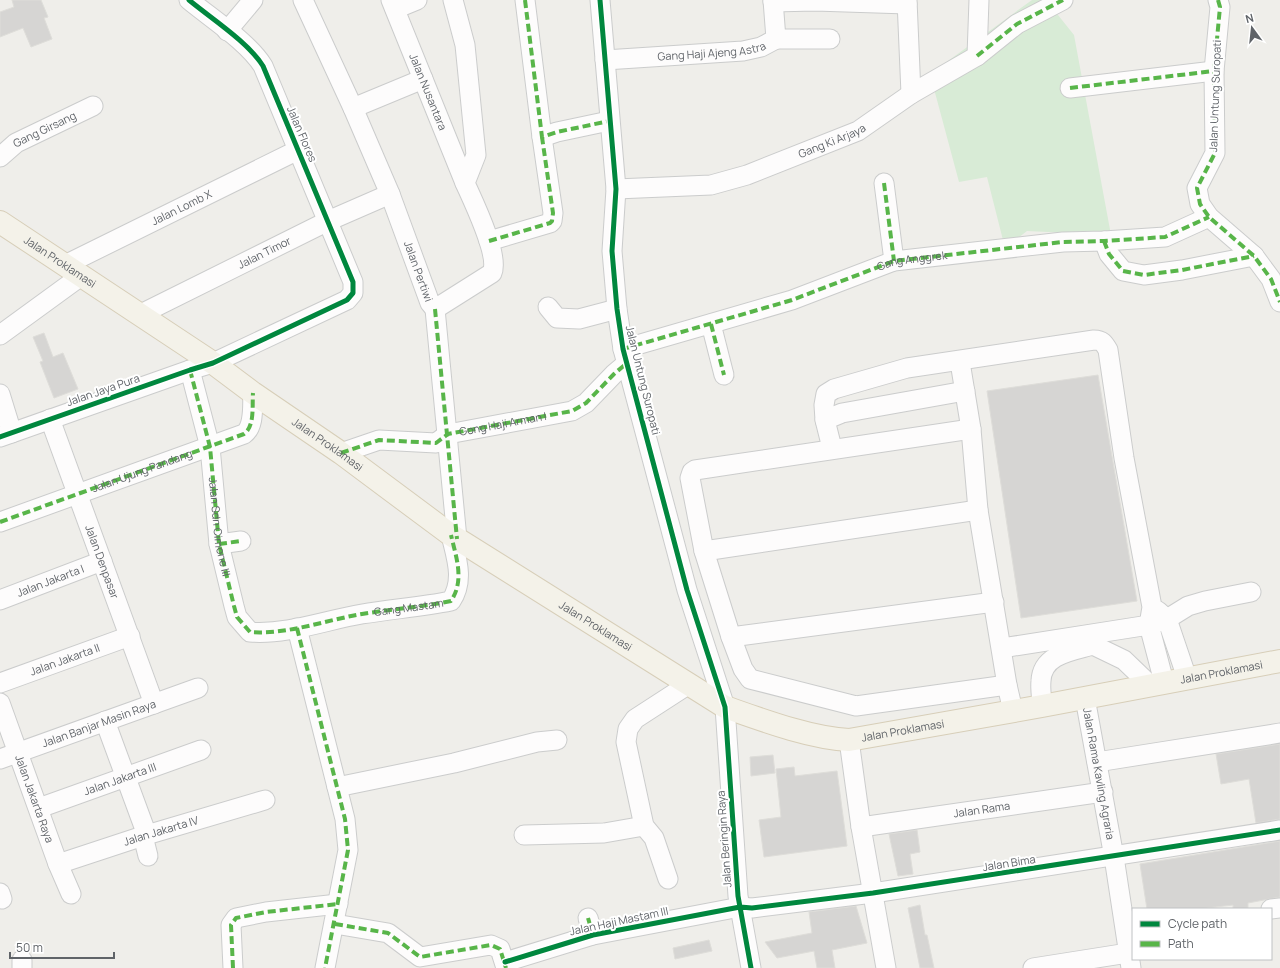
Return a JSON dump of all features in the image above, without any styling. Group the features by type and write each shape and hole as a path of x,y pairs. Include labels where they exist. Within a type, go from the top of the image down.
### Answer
{"main road":[{"name":"Jalan Proklamasi","path":"0,222 213,364 253,394 341,453 454,537 725,707 763,720 835,739 849,740 1042,706 1280,661"}],"street":[{"name":"Jalan Flores","path":"189,0 256,54 263,66 353,282 353,293 347,300"},
{"path":"227,31 253,0"},
{"name":"Jalan Pertiwi","path":"302,0 354,108 390,194 430,303 435,308 492,273 495,266 489,241 465,183"},
{"path":"393,5 417,0"},
{"path":"453,0 465,46 476,155 465,183"},
{"path":"489,241 550,223 552,221 525,0"},
{"name":"Jalan Untung Suropati","path":"600,0 609,121 616,189 612,251 617,309 625,356 687,590 725,707"},
{"path":"977,56 979,0"},
{"name":"Gang Ki Arjaya","path":"616,189 711,185 747,175 858,131 911,94 977,56 1017,24 1063,0"},
{"name":"Jalan Untung Suropati","path":"1218,0 1220,7 1214,71 1215,153 1197,188 1200,204 1209,217 1254,256 1271,279 1280,302"},
{"path":"773,1 907,2 911,94"},
{"name":"Gang Haji Ajeng Astra","path":"605,60 748,50 761,47 776,39 773,1"},
{"name":"Jalan Nusantara","path":"393,5 465,183"},
{"path":"776,39 830,40"},
{"path":"1070,88 1214,71"},
{"path":"354,108 423,79"},
{"name":"Gang Girsang","path":"0,157 16,143 93,106"},
{"path":"542,137 557,132 609,121"},
{"name":"Jalan Lomb X","path":"0,335 73,270 298,150"},
{"path":"884,183 894,261"},
{"name":"Jalan Timor","path":"139,315 328,221 390,194"},
{"name":"Gang Anggrek","path":"625,356 711,324 792,300 894,261 1063,242 1104,242 1165,237 1209,217"},
{"path":"1104,242 1109,254 1123,271 1144,275 1182,270 1254,256"},
{"name":"Jalan Jaya Pura","path":"6,435 190,370 213,364 347,300"},
{"path":"548,307 557,318 579,318 617,309"},
{"path":"435,308 448,434 454,537"},
{"path":"711,324 724,375"},
{"path":"832,448 825,420 824,405 826,394 834,389 907,368 960,362 1094,340 1104,342 1108,350 1124,458 1152,607 1149,625 1157,684"},
{"name":"Gong Haji Arman I","path":"341,453 379,440 436,443 448,434 572,411 586,403 614,374 625,356"},
{"path":"960,362 971,429 978,510 1002,648 1007,686 1013,711"},
{"name":"Jalan Sdn Cimone III","path":"190,370 210,447 220,544 237,617 250,632 298,628"},
{"path":"825,420 842,413 965,391"},
{"path":"0,394 6,435"},
{"name":"Jalan Ujung Pandang","path":"0,522 210,447 249,430 251,423 253,394"},
{"name":"Jalan Denpasar","path":"50,419 154,704"},
{"path":"971,429 832,448 700,469 692,472 690,478 704,551 731,637 743,669 750,679 856,706 1007,686"},
{"path":"704,551 978,510"},
{"name":"Gang Mastam","path":"298,628 362,614 451,601 454,596 460,571 454,537"},
{"path":"220,544 241,541"},
{"name":"Jalan Jakarta I","path":"0,600 102,561"},
{"path":"1002,648 1149,625 1167,619 1188,606 1251,592"},
{"path":"731,637 994,602"},
{"path":"1152,607 1167,619 1188,678"},
{"path":"298,628 345,819 348,850 325,968"},
{"name":"Jalan Jakarta II","path":"0,683 130,636"},
{"path":"1042,706 1040,680 1047,664 1057,656 1093,645 1124,660 1157,684"},
{"path":"668,879 654,838 644,826 626,742 628,729 635,719 689,684"},
{"name":"Jalan Banjar Masin Raya","path":"0,759 198,688"},
{"name":"Jalan Rama Kavling Agraria","path":"1085,698 1114,857 1130,929 1130,960"},
{"name":"Jalan Jakarta Raya","path":"0,703 19,752 58,864 71,894"},
{"name":"Jalan Beringin Raya","path":"725,707 740,907 751,968"},
{"path":"105,721 127,777 145,835 148,856"},
{"path":"1097,762 1280,733"},
{"path":"337,786 454,763 537,742 557,740"},
{"path":"849,740 861,827 886,968"},
{"name":"Jalan Jakarta III","path":"39,808 201,750"},
{"name":"Jalan Rama","path":"861,827 1103,792"},
{"name":"Jalan Jakarta IV","path":"58,864 145,835 265,800"},
{"path":"524,835 604,833 644,826"},
{"name":"Jalan Bima","path":"740,907 752,908 873,894 1280,830"},
{"path":"233,968 231,925 236,918 266,912 338,904"},
{"name":"Jalan Haji Mastam III","path":"506,965 590,926 740,907"},
{"path":"334,924 388,933 420,957 491,945 500,949 506,965"},
{"path":"1033,968 1130,960"}],"green space":[{"path":"1032,0 1046,0 1074,35 1111,235 1027,231 1005,248 987,177 959,182 930,74"}],"building":[{"path":"12,0 41,0 48,17 44,18 52,39 31,47 23,28 0,37 0,12 14,7"},
{"path":"44,333 53,357 63,353 78,389 54,398 40,362 43,361 33,337"},
{"path":"1098,375 1137,601 1021,618 987,391"},
{"path":"1280,744 1280,819 1256,823 1249,779 1221,784 1216,754"},
{"path":"773,755 775,773 751,776 750,757"},
{"path":"794,767 795,776 837,771 847,846 764,857 759,820 781,817 776,769"},
{"path":"917,830 920,852 910,854 913,874 898,876 889,834"},
{"path":"1280,841 1280,897 1248,903 1248,908 1233,908 1233,905 1207,908 1147,908 1140,864"},
{"path":"920,905 925,935 927,935 934,968 920,968 908,908"},
{"path":"856,906 867,943 832,950 835,968 817,968 814,951 777,958 765,942 812,933 809,912"},
{"path":"709,940 712,951 675,959 673,948"}],"marked path":[{"path":"525,0 542,137 557,132 609,121"},
{"path":"977,56 1017,24 1063,0"},
{"path":"1218,0 1220,7 1214,71 1215,153 1197,188 1200,204 1209,217 1254,256 1271,279 1280,302"},
{"path":"1070,88 1214,71"},
{"path":"489,241 550,223 552,221 553,213 542,137"},
{"path":"884,183 894,261"},
{"path":"623,349 792,300 894,261 1063,242 1165,237 1209,217"},
{"path":"1104,241 1109,254 1123,271 1144,275 1182,270 1254,256"},
{"path":"435,309 457,539"},
{"path":"711,324 724,375"},
{"path":"341,453 379,440 436,443 448,434 572,411 586,403 614,374 627,363"},
{"path":"190,370 210,447 219,544 237,617 250,632 292,629 362,614 451,601 458,585 457,560 451,535"},
{"path":"0,522 244,434 250,426 253,410 253,393"},
{"path":"219,544 241,541"},
{"path":"297,628 345,819 348,850 325,968"},
{"path":"233,968 231,925 236,918 266,912 338,904"},
{"path":"588,918 593,935"},
{"path":"335,924 388,933 420,957 491,945 500,949 506,968"}],"cycle path":[{"path":"0,437 213,363 347,300 353,293 353,282 263,66 248,48 229,31 189,0"},
{"path":"600,0 616,189 612,251 617,309 623,349 687,590 725,707 738,896 751,968"},
{"path":"505,962 593,935 740,907 752,908 873,893 1280,830"}]}
